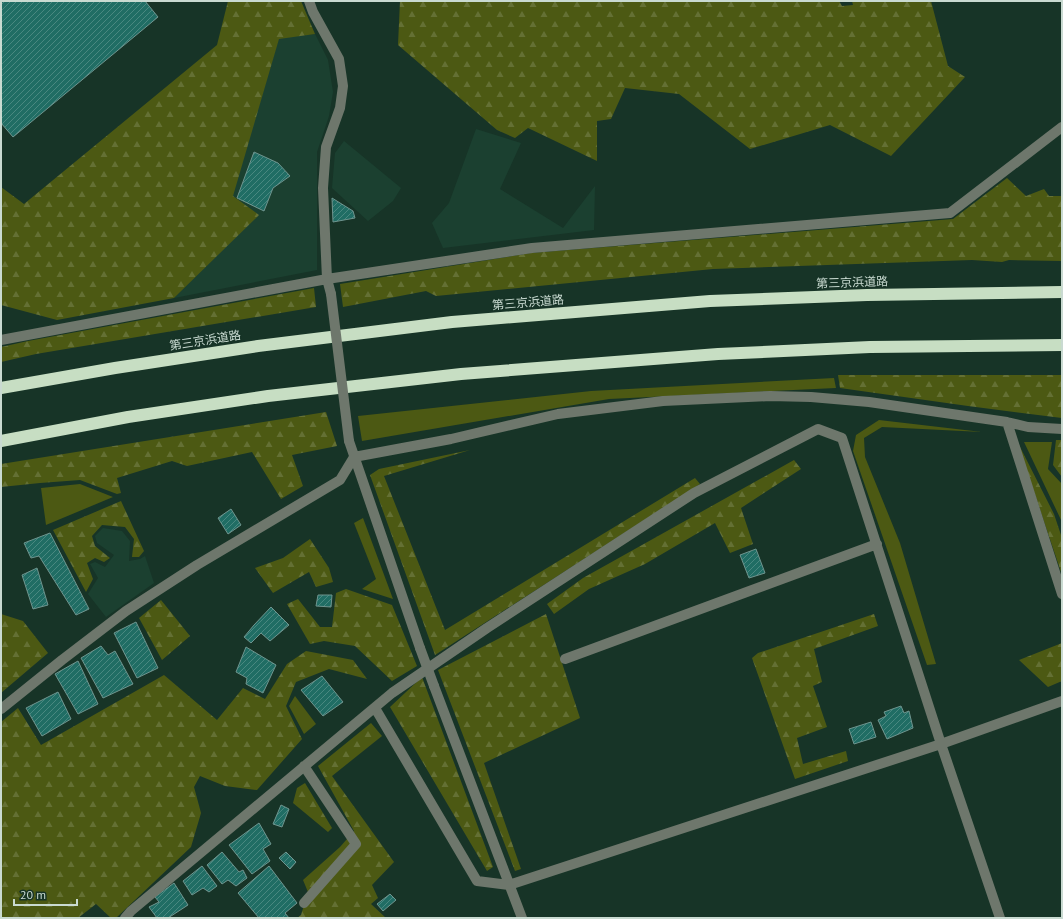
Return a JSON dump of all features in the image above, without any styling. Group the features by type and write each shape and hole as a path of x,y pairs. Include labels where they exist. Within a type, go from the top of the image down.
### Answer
{"highway":[{"name":"第三京浜道路","path":"1,388 115,368 251,347 452,322 710,301 867,295 1062,292"},
{"path":"1,441 128,417 260,397 461,374 718,354 870,347 1062,345"}],"street":[{"path":"308,1 338,59 342,86 340,108 326,147 323,188 327,279 349,441 420,648 522,918"},
{"path":"1,340 327,279 532,248 950,213 1062,127"},
{"path":"1,709 126,611 197,565 340,480 354,456 452,439 558,414 663,401 770,396 811,397 869,402 1007,422 1028,427 1062,429"},
{"path":"1007,422 1062,594"},
{"path":"125,918 131,911 392,693 487,628 694,493 818,429 842,438 941,744 1000,918"},
{"path":"564,658 877,544"},
{"path":"375,708 477,881 509,885 941,744 1062,701"},
{"path":"304,766 356,844 304,903"}],"shaded area":[{"path":"315,34 328,60 333,92 329,116 317,152 317,270 174,298 258,215 232,196 279,38"},
{"path":"476,129 521,143 500,189 563,228 595,186 594,230 443,248 432,223 449,203"},
{"path":"344,141 401,188 393,201 368,221 332,188 335,153"},
{"path":"103,528 122,531 130,541 129,561 140,559 145,556 154,583 106,617 88,594 98,578 90,564 95,562 105,567 114,555 97,543 95,536"}],"green space":[{"path":"228,1 301,1 315,34 279,39 233,196 259,215 174,298 57,320 1,305 1,187 24,204 217,45"},
{"path":"400,1 839,1 842,6 853,5 852,1 931,1 948,66 965,77 891,156 830,125 750,149 679,94 625,88 611,119 597,121 597,161 528,128 515,138 497,130 398,45"},
{"path":"1007,178 1026,196 1044,189 1049,196 1062,196 1062,261 1009,260 1002,262 972,260 713,269 436,296 426,291 343,307 340,284 531,253 953,219"},
{"path":"314,288 316,307 36,354 1,362 1,347"},
{"path":"838,375 1062,375 1062,418 840,388"},
{"path":"834,378 836,388 609,399 362,441 358,416 591,391"},
{"path":"326,412 337,446 292,455 303,486 281,499 252,452 187,466 172,461 117,478 121,493 117,494 80,480 1,487 1,464"},
{"path":"879,420 982,432 882,427 864,438 865,457 900,543 936,664 927,665 853,451 856,435"},
{"path":"1056,440 1062,440 1062,477 1053,465"},
{"path":"1017,441 1054,514 1062,538 1062,575"},
{"path":"1024,442 1052,442 1048,469 1062,484 1062,522"},
{"path":"470,450 384,476 445,630 695,478 700,484 435,655 370,475 379,469"},
{"path":"794,460 801,469 741,508 753,544 730,553 715,523 645,564 589,589 554,614 547,604 583,578"},
{"path":"80,484 113,497 46,525 41,488"},
{"path":"121,501 144,551 139,557 132,557 134,539 125,527 102,525 92,536 95,546 110,558 104,562 95,558 87,563 93,579 86,592 53,530"},
{"path":"363,518 393,599 362,589 376,579 354,523"},
{"path":"310,539 329,568 333,582 316,587 309,572 273,593 255,568 283,558"},
{"path":"346,589 392,605 417,666 392,681 355,646 324,641 310,644 287,604 298,599 320,627 332,627 336,593"},
{"path":"161,600 190,636 162,660 139,618"},
{"path":"1,614 23,621 48,653 1,693"},
{"path":"546,614 580,718 484,763 521,869 515,871 438,670"},
{"path":"874,614 878,626 814,649 822,682 813,686 827,727 797,738 803,764 846,751 848,761 795,779 752,658 758,653"},
{"path":"1062,643 1062,681 1048,687 1019,660"},
{"path":"306,651 353,660 367,679 329,669 296,682 286,706 302,739 257,790 225,786 200,776 194,787 201,813 191,847 116,918 111,918 96,904 78,918 1,918 1,722 18,708 41,745 164,675 217,720 243,688 265,699 287,664"},
{"path":"422,677 493,867 487,871 390,707"},
{"path":"295,696 316,724 304,734 289,706"},
{"path":"371,723 382,736 332,776 394,862 372,885 378,898 371,904 386,918 297,918 301,915 308,892 303,880 340,847 354,831 318,766"},
{"path":"305,783 332,828 328,832 293,803 297,788"}],"building":[{"path":"1,1 145,1 158,17 13,137 1,123"},
{"path":"254,152 278,163 290,176 273,188 264,211 237,198"},
{"path":"332,198 353,211 355,218 333,222"},
{"path":"231,509 241,525 228,534 218,518"},
{"path":"50,533 89,609 76,615 39,556 31,558 24,543"},
{"path":"756,549 765,573 749,578 740,555"},
{"path":"37,568 48,605 33,609 22,575"},
{"path":"318,595 332,595 331,607 316,606"},
{"path":"271,607 289,625 270,641 261,633 251,643 244,637"},
{"path":"136,622 158,668 137,678 114,633"},
{"path":"101,646 108,655 115,651 133,684 103,698 81,658"},
{"path":"246,647 276,665 263,693 246,684 247,678 236,672"},
{"path":"78,661 98,704 78,714 55,674"},
{"path":"322,676 343,702 323,716 301,690"},
{"path":"58,692 71,719 42,736 26,708"},
{"path":"901,706 904,713 909,711 913,728 887,739 878,720 886,716 884,712"},
{"path":"871,722 876,737 854,744 849,729"},
{"path":"281,805 289,809 282,827 273,824"},
{"path":"259,823 271,844 263,849 270,861 252,874 229,845"},
{"path":"222,852 239,872 243,870 247,878 236,886 228,880 222,884 207,865"},
{"path":"286,852 296,862 290,869 279,858"},
{"path":"202,866 217,886 209,892 203,888 192,895 183,881"},
{"path":"269,866 297,903 285,913 289,918 259,918 238,893"},
{"path":"174,883 188,905 168,918 157,918 149,907 159,902 155,897"},
{"path":"390,894 396,900 383,911 377,904"}]}
